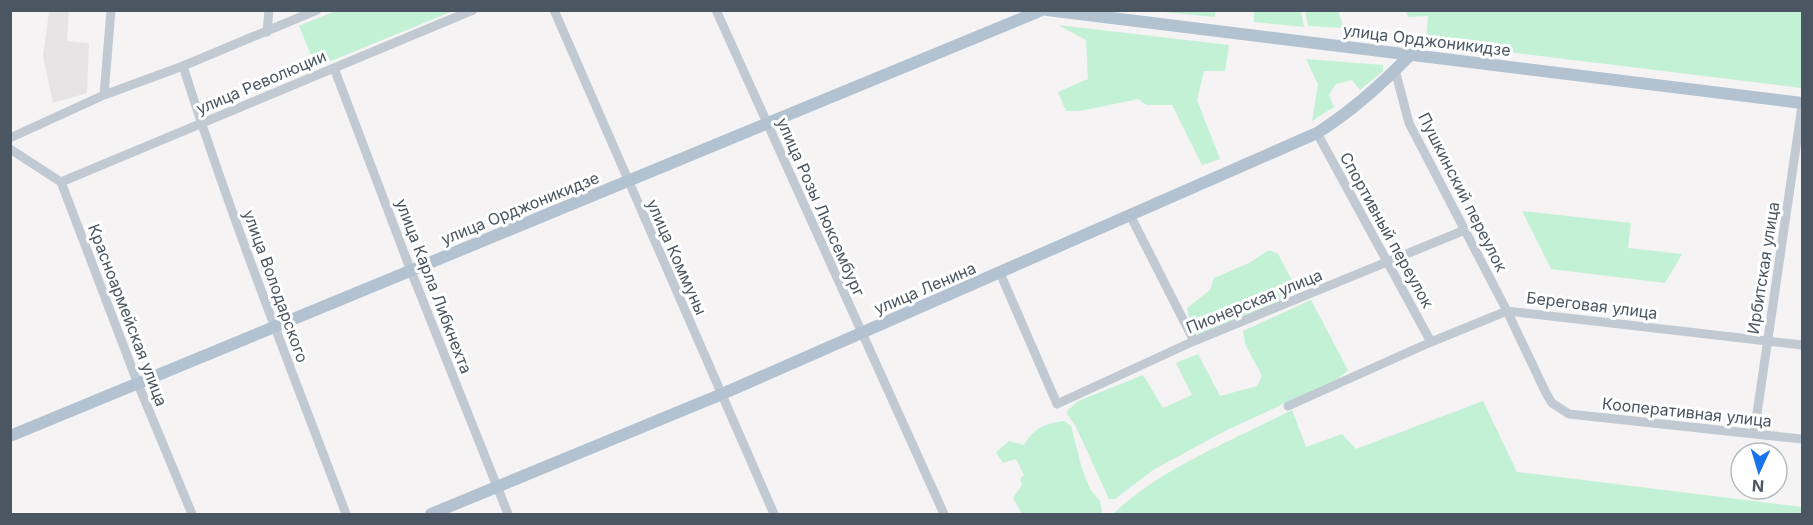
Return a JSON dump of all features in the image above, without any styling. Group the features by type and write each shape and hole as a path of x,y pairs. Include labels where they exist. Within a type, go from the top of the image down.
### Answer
{"main road":[{"name":"улица Орджоникидзе","path":"10,436 1042,10"},
{"name":"улица Орджоникидзе","path":"1047,10 1803,104"},
{"name":"улица Ленина","path":"431,514 722,394 1317,133 1361,101 1410,55"}],"street":[{"path":"104,95 111,10"},
{"path":"267,32 270,10"},
{"path":"10,138 104,95 183,66 317,10"},
{"name":"улица Революции","path":"61,182 473,10"},
{"name":"улица Коммуны","path":"554,10 774,514"},
{"name":"улица Розы Люксембург","path":"716,10 944,514"},
{"name":"улица Володарского","path":"183,66 201,124 346,514"},
{"name":"улица Карла Либкнехта","path":"334,68 411,271 508,514"},
{"name":"Пушкинский переулок","path":"1395,70 1409,123 1507,311 1546,393 1552,403 1569,414"},
{"name":"Ирбитская улица","path":"1754,434 1803,104"},
{"name":"Спортивный переулок","path":"1317,133 1431,342"},
{"path":"10,149 61,182"},
{"name":"Красноармейская улица","path":"61,182 138,384 192,514"},
{"path":"1130,215 1194,341"},
{"name":"Пионерская улица","path":"1000,273 1057,404 1194,341 1465,231"},
{"name":"Береговая улица","path":"1288,406 1431,342 1507,311 1803,345"},
{"name":"Кооперативная улица","path":"1569,414 1803,439"}],"shaded area":[{"path":"69,11 67,41 89,43 87,93 53,103 43,56 49,12"}],"green space":[{"path":"338,10 453,11 316,67 299,26"},
{"path":"1153,11 1215,11 1215,17"},
{"path":"1254,11 1301,11 1304,27 1254,22"},
{"path":"1305,11 1338,11 1344,28 1308,26"},
{"path":"1406,11 1802,11 1802,88 1426,42 1428,16 1408,17"},
{"path":"1058,25 1229,45 1225,71 1204,71 1197,100 1220,159 1202,165 1172,105 1146,105 1138,99 1080,111 1066,111 1058,92 1088,79 1086,40"},
{"path":"1306,59 1383,65 1383,71 1360,90 1352,80 1336,84 1329,95 1334,107 1312,121 1318,84"},
{"path":"1522,211 1631,223 1628,248 1682,254 1665,283 1551,269"},
{"path":"1269,250 1278,254 1295,286 1294,292 1279,302 1203,334 1195,334 1191,328 1187,308 1210,290 1214,278 1249,263"},
{"path":"1311,300 1348,370 1339,378 1225,431 1153,470 1115,499 1109,499 1076,427 1066,412 1078,401 1143,375 1163,408 1192,395 1176,363 1198,354 1220,396 1257,386 1262,376 1245,344 1243,331"},
{"path":"1483,401 1517,472 1729,498 1729,501 1753,501 1802,507 1802,514 1113,514 1175,469 1292,410 1306,447 1342,434 1356,449"},
{"path":"1064,421 1071,426 1082,469 1090,489 1100,501 1102,512 1099,514 1022,514 1013,498 1022,485 1020,479 1024,475 1016,459 1003,463 996,452 1009,441 1024,445 1041,427"}]}
